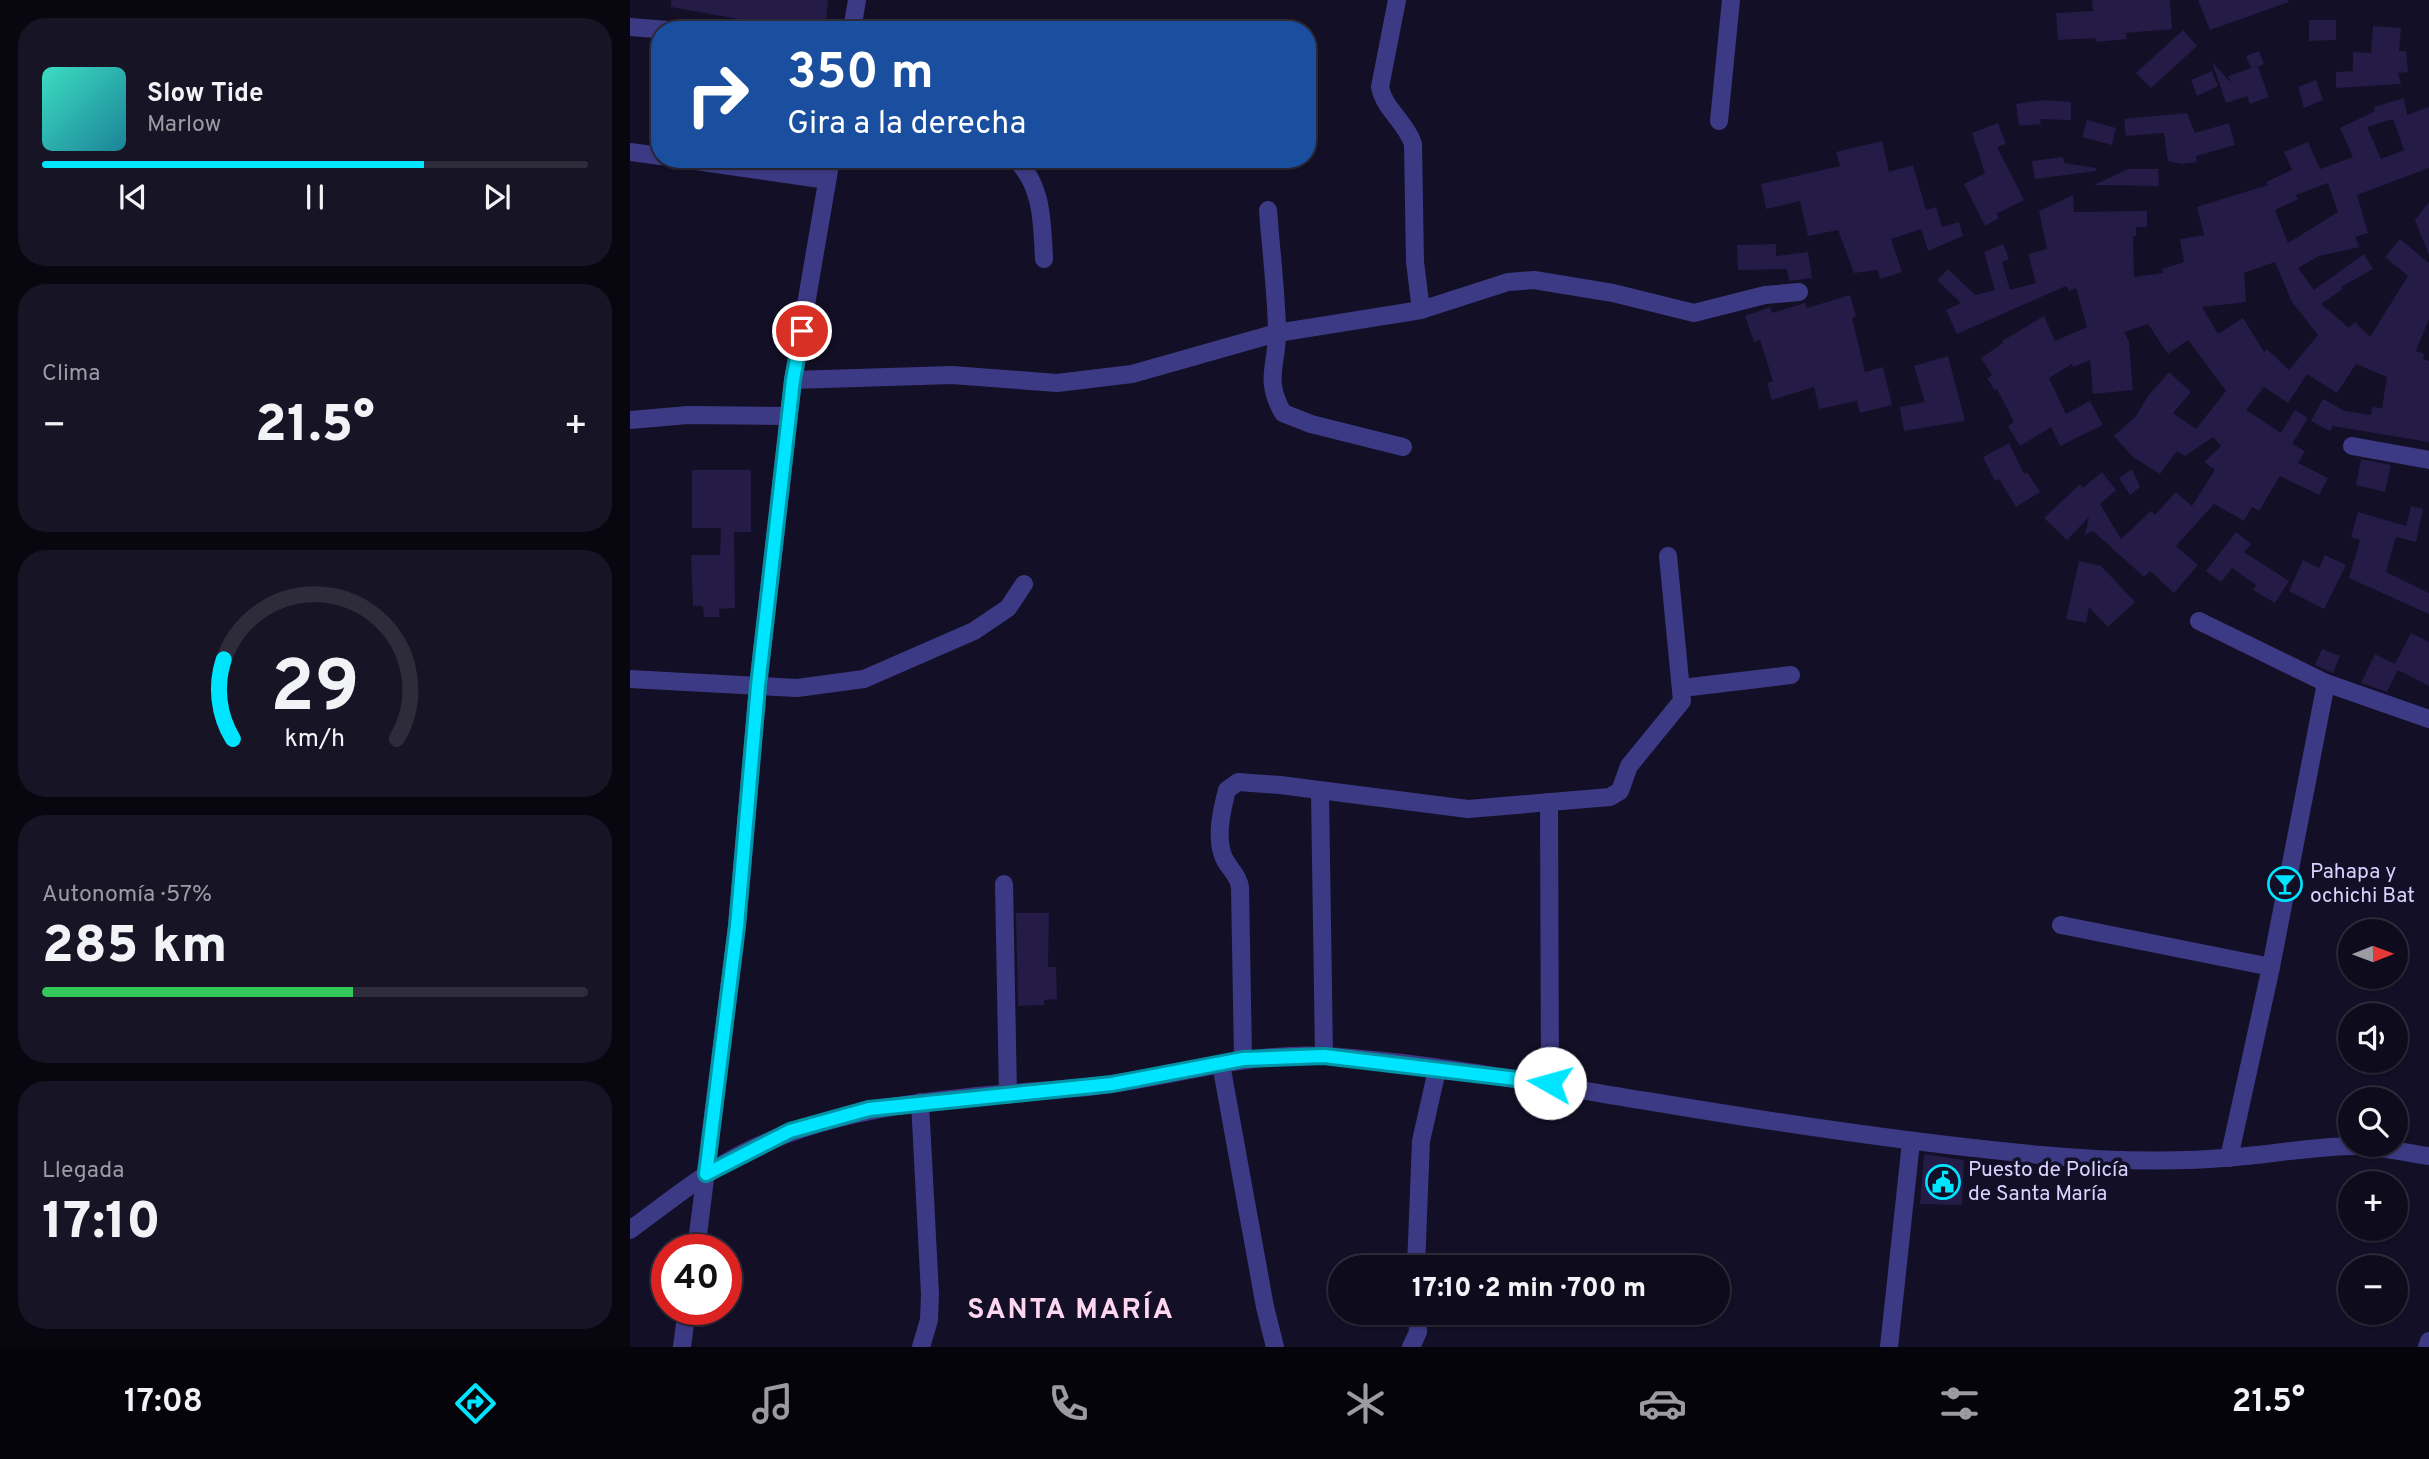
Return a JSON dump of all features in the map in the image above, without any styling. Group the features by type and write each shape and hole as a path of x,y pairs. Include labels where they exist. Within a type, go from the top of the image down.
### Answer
{"street":[{"path":"854,21 857,0"},
{"path":"1397,0 1380,87 1382,99 1408,131 1413,144 1415,262 1421,310"},
{"path":"1719,121 1731,0"},
{"path":"630,27 651,29"},
{"path":"630,152 651,155"},
{"path":"744,168 827,180"},
{"path":"698,1234 744,860 758,686 793,380 829,168"},
{"path":"1025,168 1042,210 1044,259"},
{"path":"1268,210 1277,333 1270,371 1272,390 1283,414 1311,424 1403,447"},
{"path":"793,380 952,375 1057,383 1132,374 1277,333 1421,310 1508,282 1534,280 1613,293 1694,313 1765,295 1799,292"},
{"path":"630,420 688,415 789,416"},
{"path":"2352,446 2429,460"},
{"path":"1243,1059 1240,887 1236,874 1222,853 1221,843 1227,790 1238,782 1468,809 1610,797 1620,791 1629,766 1682,701 1668,556"},
{"path":"630,679 797,688 864,679 974,631 1008,608 1024,584"},
{"path":"2199,621 2326,683 2429,719"},
{"path":"1682,688 1791,675"},
{"path":"2229,1158 2271,967 2326,683"},
{"path":"1320,792 1324,1056"},
{"path":"1549,802 1550,1083"},
{"path":"1004,884 1008,1095"},
{"path":"2061,925 2271,967"},
{"path":"630,1230 706,1174 790,1131 869,1109 1112,1084 1243,1059 1324,1056 1437,1069 1550,1083 1643,1101 1911,1142 2135,1162 2229,1158 2357,1146 2429,1156"},
{"path":"1221,1064 1265,1307 1275,1347"},
{"path":"1416,1255 1421,1141 1437,1069"},
{"path":"920,1102 930,1294 929,1320 922,1347"},
{"path":"1889,1347 1911,1142"},
{"path":"682,1347 685,1325"},
{"path":"1411,1347 1418,1332 1418,1325"},
{"path":"2427,1347 2429,1341"}],"building":[{"path":"671,0 828,0 826,21 748,21 671,7"},
{"path":"2092,0 2170,0 2172,29 2126,33 2127,39 2096,42 2095,38 2058,40 2056,13 2093,11"},
{"path":"2198,0 2288,0 2289,2 2210,30"},
{"path":"2309,20 2336,20 2336,40 2309,41"},
{"path":"2373,26 2401,28 2399,51 2406,51 2408,72 2398,73 2401,84 2336,88 2336,72 2353,71 2353,52 2371,53"},
{"path":"2183,30 2197,46 2151,88 2136,73"},
{"path":"2259,51 2264,64 2258,67 2269,97 2250,104 2247,96 2226,103 2212,62 2231,83 2228,76 2251,68 2246,56"},
{"path":"2212,71 2218,86 2197,96 2191,80"},
{"path":"2316,80 2323,100 2304,108 2298,87"},
{"path":"2404,98 2407,115 2429,107 2429,168 2357,195 2368,233 2355,237 2360,247 2319,256 2298,268 2314,290 2364,254 2373,269 2341,287 2343,289 2321,304 2349,328 2355,322 2370,337 2408,276 2385,257 2400,239 2429,263 2429,319 2416,351 2424,354 2423,359 2429,361 2429,442 2333,426 2330,431 2311,421 2323,399 2345,411 2371,415 2372,407 2382,408 2387,377 2356,364 2337,393 2307,374 2288,403 2264,387 2246,410 2281,433 2295,410 2308,418 2292,444 2305,451 2298,463 2328,478 2319,495 2280,476 2259,511 2252,507 2244,521 2214,504 2176,546 2198,565 2174,593 2150,571 2144,577 2093,531 2085,535 2089,517 2067,540 2044,518 2080,484 2083,488 2102,472 2116,490 2100,504 2121,539 2151,511 2155,515 2176,492 2192,506 2215,470 2204,462 2221,446 2213,437 2185,456 2177,451 2160,474 2133,457 2114,436 2136,416 2148,396 2169,372 2191,392 2173,413 2196,429 2226,391 2188,340 2168,354 2148,324 2124,332 2129,342 2133,390 2093,394 2090,360 2073,367 2072,364 2049,378 2066,414 2090,401 2103,425 2060,446 2051,427 2020,446 2008,426 2014,422 1997,389 1995,391 1987,378 1992,375 1981,358 2003,343 2002,341 2044,316 2055,341 2087,327 2076,288 2069,291 2066,286 1957,334 1946,310 1961,303 1937,280 1948,269 1975,295 1995,290 1984,252 2003,244 2009,259 2002,262 2010,290 2036,283 2028,254 2047,249 2039,211 2073,195 2074,212 2147,211 2147,227 2136,227 2136,236 2133,236 2134,277 2163,273 2162,269 2184,262 2180,239 2204,235 2197,207 2268,185 2266,182 2292,170 2284,152 2308,142 2320,169 2353,157 2340,128 2375,111 2374,107","holes":["2393,119 2404,150 2381,159 2367,127","2328,183 2338,212 2288,243 2275,210 2298,199 2296,195","2275,262 2292,302 2318,335 2289,370 2267,349 2264,352 2243,318 2218,334 2202,307 2246,302 2244,273"]},
{"path":"2043,100 2071,102 2071,120 2040,119 2041,124 2019,126 2016,104"},
{"path":"2187,113 2195,133 2229,123 2235,145 2196,156 2197,162 2181,164 2168,161 2164,133 2126,136 2124,119"},
{"path":"2087,120 2116,128 2112,145 2082,137"},
{"path":"1998,123 2006,144 1997,147 2024,200 1996,214 1999,218 1985,226 1964,184 1985,173 1972,133"},
{"path":"1882,141 1889,172 1913,165 1926,210 1936,207 1942,227 1959,222 1963,236 1928,251 1921,229 1891,239 1902,272 1880,279 1878,270 1854,273 1838,230 1808,236 1800,201 1766,209 1761,184 1840,166 1836,152"},
{"path":"2063,157 2064,163 2096,168 2096,171 2035,179 2032,161"},
{"path":"2128,169 2158,169 2159,186 2094,185"},
{"path":"2429,202 2429,255 2415,220"},
{"path":"1776,244 1776,256 1808,252 1812,278 1789,281 1787,269 1738,270 1737,245"},
{"path":"1850,295 1856,316 1852,318 1865,372 1883,367 1892,405 1860,413 1857,401 1819,409 1814,387 1772,400 1767,383 1773,381 1760,340 1754,342 1745,316 1770,307 1772,313 1805,303 1807,308"},
{"path":"1948,356 1965,421 1904,431 1900,407 1925,402 1914,366"},
{"path":"2009,443 2024,474 2027,472 2040,492 2016,507 1999,479 1995,481 1983,457"},
{"path":"2361,459 2391,465 2385,492 2356,485"},
{"path":"2132,469 2140,487 2130,495 2119,478"},
{"path":"692,470 751,470 751,532 734,532 735,608 719,609 719,617 704,617 703,606 693,606 691,555 720,555 721,528 692,528"},
{"path":"2411,506 2423,509 2416,542 2396,537 2386,572 2429,593 2429,614 2349,578 2360,540 2351,537 2358,512 2406,526"},
{"path":"2236,532 2251,544 2244,552 2289,581 2275,603 2253,590 2256,585 2232,568 2221,582 2206,571"},
{"path":"2325,555 2346,565 2324,609 2289,591 2303,560 2319,568"},
{"path":"2079,561 2101,566 2135,602 2108,627 2089,607 2086,623 2066,619"},
{"path":"2411,633 2429,642 2429,686 2398,670 2387,692 2361,683 2375,654 2395,664"},
{"path":"2322,649 2340,656 2333,673 2315,665"},
{"path":"1016,913 1049,913 1048,967 1056,967 1057,999 1044,1000 1044,1005 1018,1006"},
{"name":"Puesto de Policía de Santa María","path":"1924,1154 1964,1160 1962,1205 1920,1204"}],"place":[{"name":"Pahapa y ochichi Bat","path":"2285,884"},
{"name":"Puesto de Policía de Santa María","path":"1943,1182"}],"district":[{"name":"SANTA MARÍA","path":"1071,1311"}],"route":[{"path":"802,331 793,380 758,686 737,926 706,1174 790,1131 869,1109 1112,1084 1243,1059 1324,1056 1550,1083"}]}
